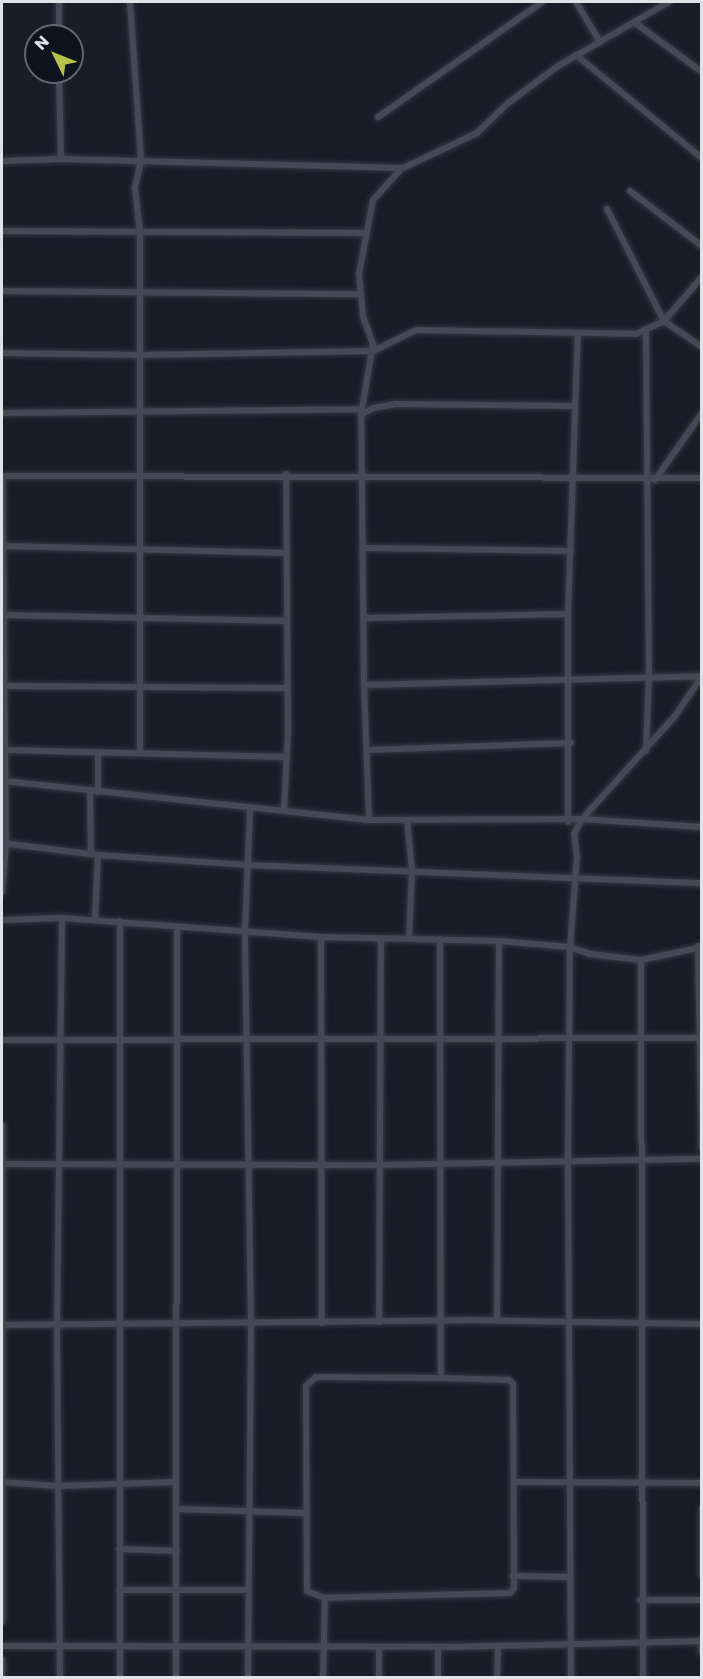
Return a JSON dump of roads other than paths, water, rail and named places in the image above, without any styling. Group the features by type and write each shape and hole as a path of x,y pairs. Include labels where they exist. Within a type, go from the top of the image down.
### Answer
{"street":[{"path":"59,2 59,24"},
{"path":"130,2 141,161 135,188 140,232 137,478 137,688 140,753"},
{"path":"378,117 542,2"},
{"path":"576,2 600,42"},
{"path":"369,820 364,685 365,548 362,412 373,351 361,294 360,274 375,195 402,168 477,133 516,96 576,56 669,2"},
{"path":"634,22 702,72"},
{"path":"576,56 702,158"},
{"path":"60,84 61,159"},
{"path":"2,161 61,159 402,168"},
{"path":"630,191 702,246"},
{"path":"607,209 664,321 702,347"},
{"path":"2,231 367,233"},
{"path":"2,353 139,355 373,351 416,330 578,333 646,331 664,321 702,277"},
{"path":"2,291 361,294"},
{"path":"645,752 649,675 652,480 646,331"},
{"path":"568,822 571,743 568,614 578,333"},
{"path":"2,413 362,412 395,404 576,406"},
{"path":"652,480 702,413"},
{"path":"284,811 287,757 286,474"},
{"path":"2,892 4,686 2,476 137,478 362,474 652,480 702,478"},
{"path":"3,546 286,553"},
{"path":"365,548 571,551"},
{"path":"364,618 568,614"},
{"path":"3,615 287,621"},
{"path":"364,685 570,681 649,675 702,676"},
{"path":"571,1677 569,1482 571,1322 568,1162 570,947 574,834 582,819 645,752 702,676"},
{"path":"4,686 287,688"},
{"path":"367,750 571,743"},
{"path":"4,750 287,757"},
{"path":"98,754 98,792"},
{"path":"4,781 369,820 568,822 582,819 702,827"},
{"path":"90,791 95,920"},
{"path":"248,1677 251,1323 244,930 250,809"},
{"path":"407,820 412,870 409,938"},
{"path":"4,843 94,854 247,865 574,875 702,883"},
{"path":"60,1677 57,1327 62,1166 62,918"},
{"path":"2,920 62,918 321,937 499,941 570,947 590,954 641,960 700,947 702,1149"},
{"path":"120,921 121,1166 118,1327 120,1677"},
{"path":"176,1677 177,927"},
{"path":"321,937 322,1323"},
{"path":"379,1322 383,1041 381,938"},
{"path":"440,939 438,1039 441,1378"},
{"path":"497,1321 499,941"},
{"path":"641,960 644,1483 640,1600 643,1677"},
{"path":"2,1040 383,1041 438,1039 498,1041 570,1038 701,1038"},
{"path":"2,1125 2,1622"},
{"path":"2,1164 62,1166 382,1165 702,1160"},
{"path":"2,1325 118,1327 440,1321 702,1324"},
{"path":"315,1377 509,1380 513,1384 514,1482 514,1588 505,1596 325,1598 313,1596 304,1584 309,1382 315,1377"},
{"path":"2,1482 57,1486 176,1482"},
{"path":"514,1482 702,1483"},
{"path":"702,1508 702,1575"},
{"path":"177,1509 305,1513"},
{"path":"119,1549 177,1551"},
{"path":"513,1576 570,1577"},
{"path":"119,1590 248,1590"},
{"path":"323,1677 325,1598"},
{"path":"640,1600 702,1600"},
{"path":"2,1646 120,1648 571,1646 643,1640 702,1640 702,1653"},
{"path":"497,1677 498,1646"},
{"path":"379,1647 379,1677"},
{"path":"438,1647 438,1677"},
{"path":"2,1659 2,1677"}]}
